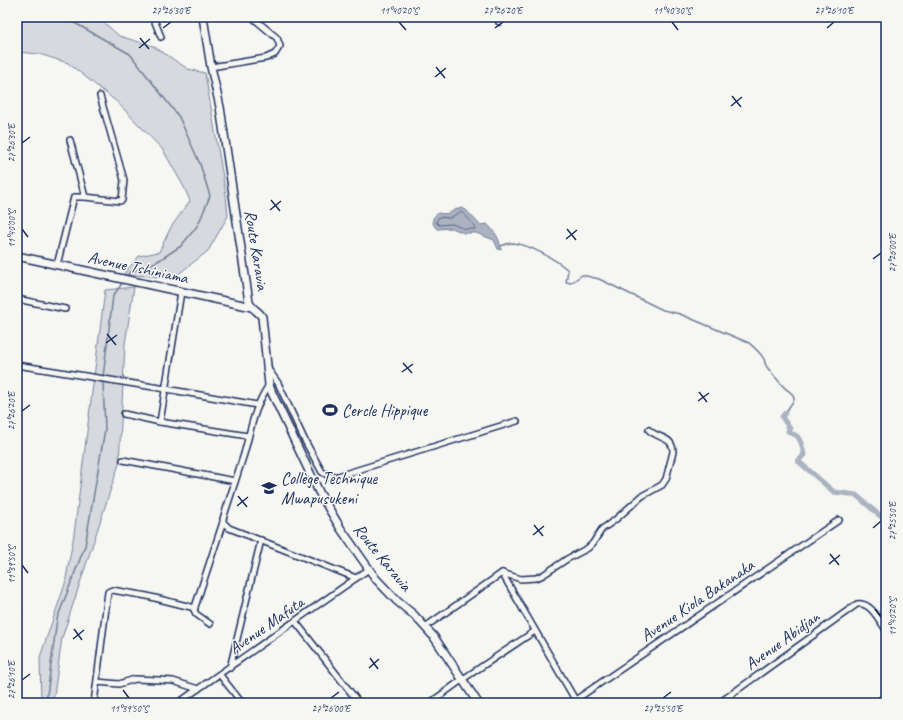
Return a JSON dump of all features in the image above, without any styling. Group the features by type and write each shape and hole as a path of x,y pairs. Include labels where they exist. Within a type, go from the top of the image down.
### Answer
{"street":[{"path":"153,17 161,37"},
{"name":"Route Karavia","path":"203,17 211,67 220,107 249,304 262,317 269,385 275,400 319,492 341,529 369,569 384,587 425,627 463,679 478,703"},
{"path":"211,67 266,58 275,54 280,46 277,38 252,17"},
{"path":"57,265 73,198 76,196 120,201 123,198 124,180 100,96"},
{"path":"70,140 85,197"},
{"name":"Avenue Tshiniama","path":"17,256 252,307"},
{"path":"160,422 180,292"},
{"path":"241,305 246,301 248,296"},
{"path":"17,299 65,309"},
{"path":"17,365 257,405"},
{"path":"268,370 278,383 304,439 319,466 325,474 331,477 517,421"},
{"path":"210,624 195,613 195,608 223,522 257,405 269,385"},
{"path":"124,414 160,422 248,436"},
{"path":"502,573 517,579 525,580 543,575 566,559 588,548 602,529 615,520 642,496 662,484 666,479 673,448 668,440 654,434 650,430"},
{"path":"123,460 235,481"},
{"name":"Avenue Kiola Bakanaka","path":"574,702 839,520"},
{"path":"223,522 229,528 356,578"},
{"path":"230,668 261,540"},
{"name":"Avenue Mafuta","path":"178,703 230,668 369,569"},
{"path":"425,627 502,573"},
{"path":"502,573 574,702"},
{"path":"94,703 106,596 109,591 112,590 147,596 195,608"},
{"name":"Avenue Abidjan","path":"719,703 857,604 864,604 873,611 886,630"},
{"path":"295,621 359,703"},
{"path":"430,703 535,631"},
{"path":"220,675 242,703"},
{"path":"97,682 118,684 135,679 159,680 173,681 198,689"},
{"path":"876,703 886,696"}],"shaded area":[{"path":"17,17 98,17 119,36 153,46 188,69 205,73 226,195 228,216 208,251 172,279 150,276 123,275 139,256 159,252 171,227 190,201 184,187 163,150 117,102 68,63 39,54 17,52"},
{"path":"134,287 125,344 119,464 62,638 53,703 41,703 40,657 65,584 74,534 105,290"}],"water":[{"path":"462,208 466,210 480,225 487,224 490,227 498,239 501,250 498,249 494,240 476,233 464,233 452,228 437,229 434,225 433,219 438,213 446,214"}],"waterway":[{"path":"64,17 130,54 179,117 200,164 210,196 198,225 181,246 158,261 129,273 126,277"},
{"path":"501,246 510,243 519,244 550,257 568,270 566,282 571,283 582,275 599,279 663,310 680,314 749,343 761,354 766,366 793,396 794,400 785,413"},
{"path":"103,377 113,296 123,282"},
{"path":"46,703 57,619 85,546 105,429 103,381"},
{"path":"785,413 782,417 790,429 788,431 797,436 802,447 804,455 798,461 834,492 856,495 886,521"}],"place":[{"name":"Cercle Hippique","path":"330,410"},
{"name":"Collège Technique Mwapusukeni","path":"269,488"}]}
